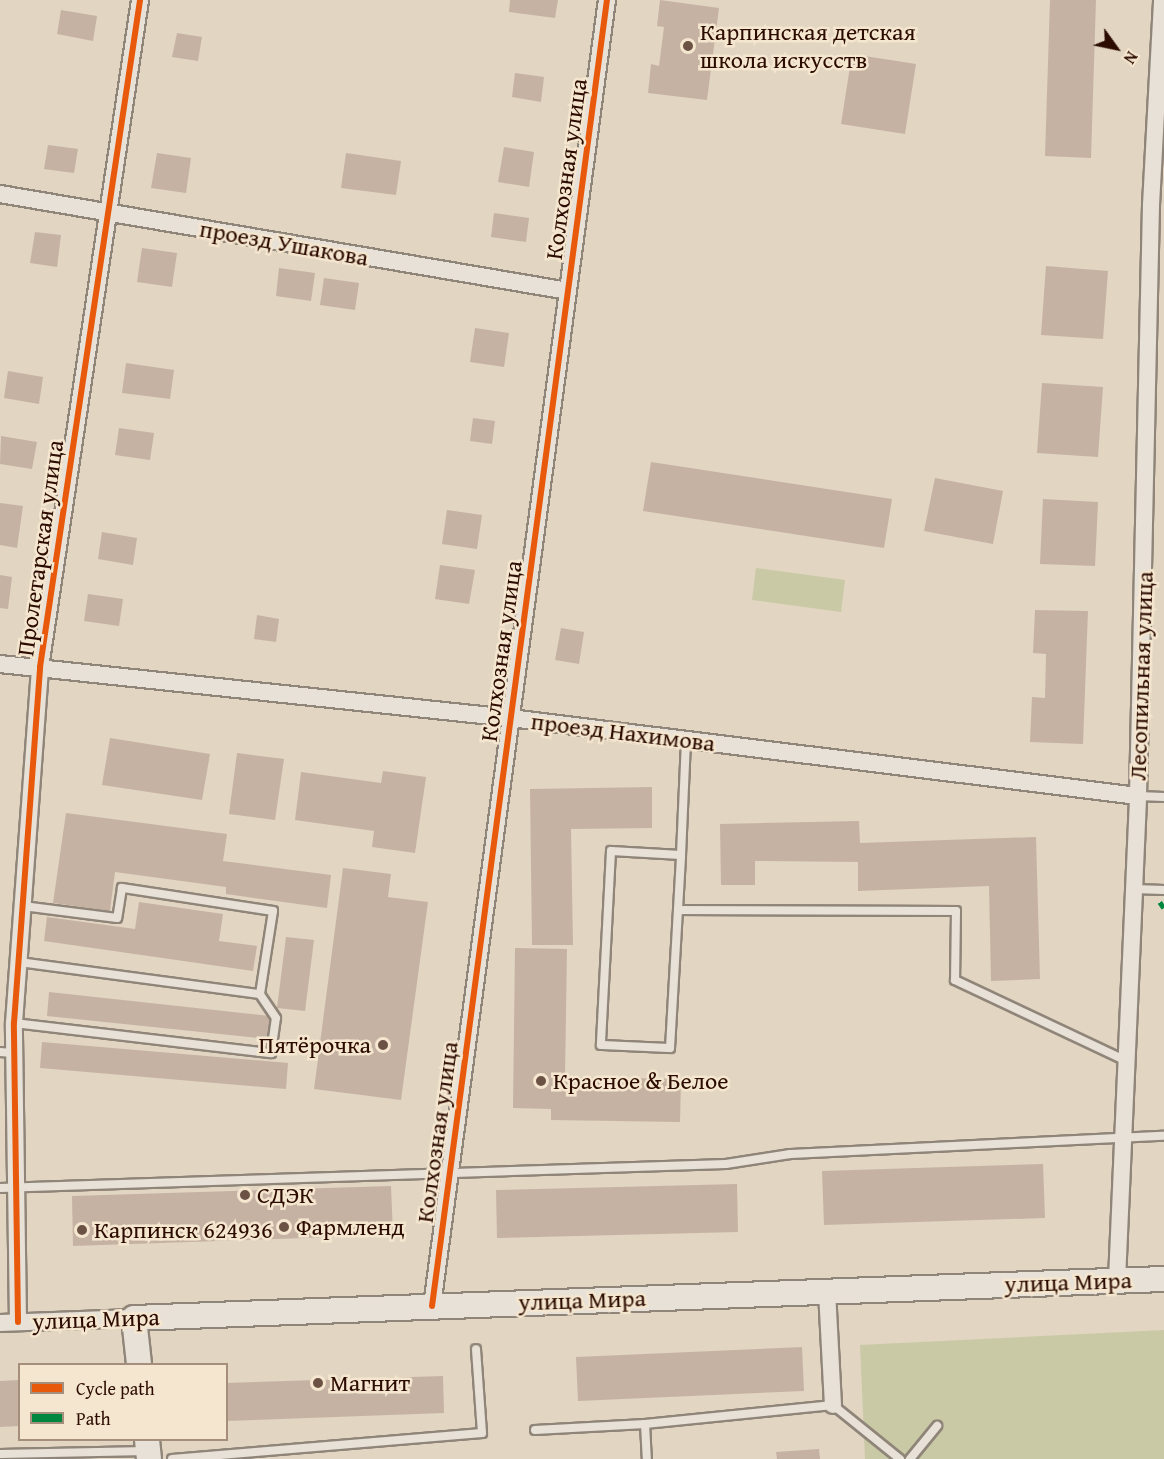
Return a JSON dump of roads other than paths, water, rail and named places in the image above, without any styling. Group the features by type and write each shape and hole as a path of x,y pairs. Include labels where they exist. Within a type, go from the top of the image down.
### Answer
{"main road":[{"name":"улица Мира","path":"135,1318 1164,1279"},
{"path":"135,1318 139,1363"}],"street":[{"name":"Пролетарская улица","path":"18,1322 7,1188 7,1052 14,1023 40,667 140,0"},
{"name":"Колхозная улица","path":"432,1306 607,0"},
{"name":"Лесопильная улица","path":"1117,1280 1156,443 1157,205 1162,0"},
{"name":"проезд Ушакова","path":"0,194 568,291"},
{"name":"проезд Нахимова","path":"0,664 510,718 1138,796"},
{"path":"827,1291 833,1405"},
{"name":"улица Мира","path":"0,1323 135,1318"}],"lane":[{"path":"681,855 610,851 601,1045 670,1048 681,855 686,740"},
{"path":"1138,796 1164,797"},
{"path":"14,1023 271,1053 276,1018 260,994 273,911 122,888 117,918 23,906"},
{"path":"1134,889 1164,890"},
{"path":"678,910 956,911 955,980 1127,1061"},
{"path":"19,962 260,994"},
{"path":"7,1188 726,1164 790,1154 1164,1136"},
{"path":"172,1459 482,1433 476,1349"},
{"path":"535,1430 645,1424 833,1405 900,1459"},
{"path":"645,1424 647,1459"},
{"path":"910,1459 937,1426"},
{"path":"0,1455 12,1457 148,1450"}],"place":[{"name":"Карпинская детская школа искусств","path":"688,46"},
{"name":"Пятёрочка","path":"383,1045"},
{"name":"Красное & Белое","path":"541,1081"},
{"name":"СДЭК","path":"245,1195"},
{"name":"Фармленд","path":"284,1227"},
{"name":"Карпинск 624936","path":"82,1230"},
{"name":"Магнит","path":"318,1383"}]}
